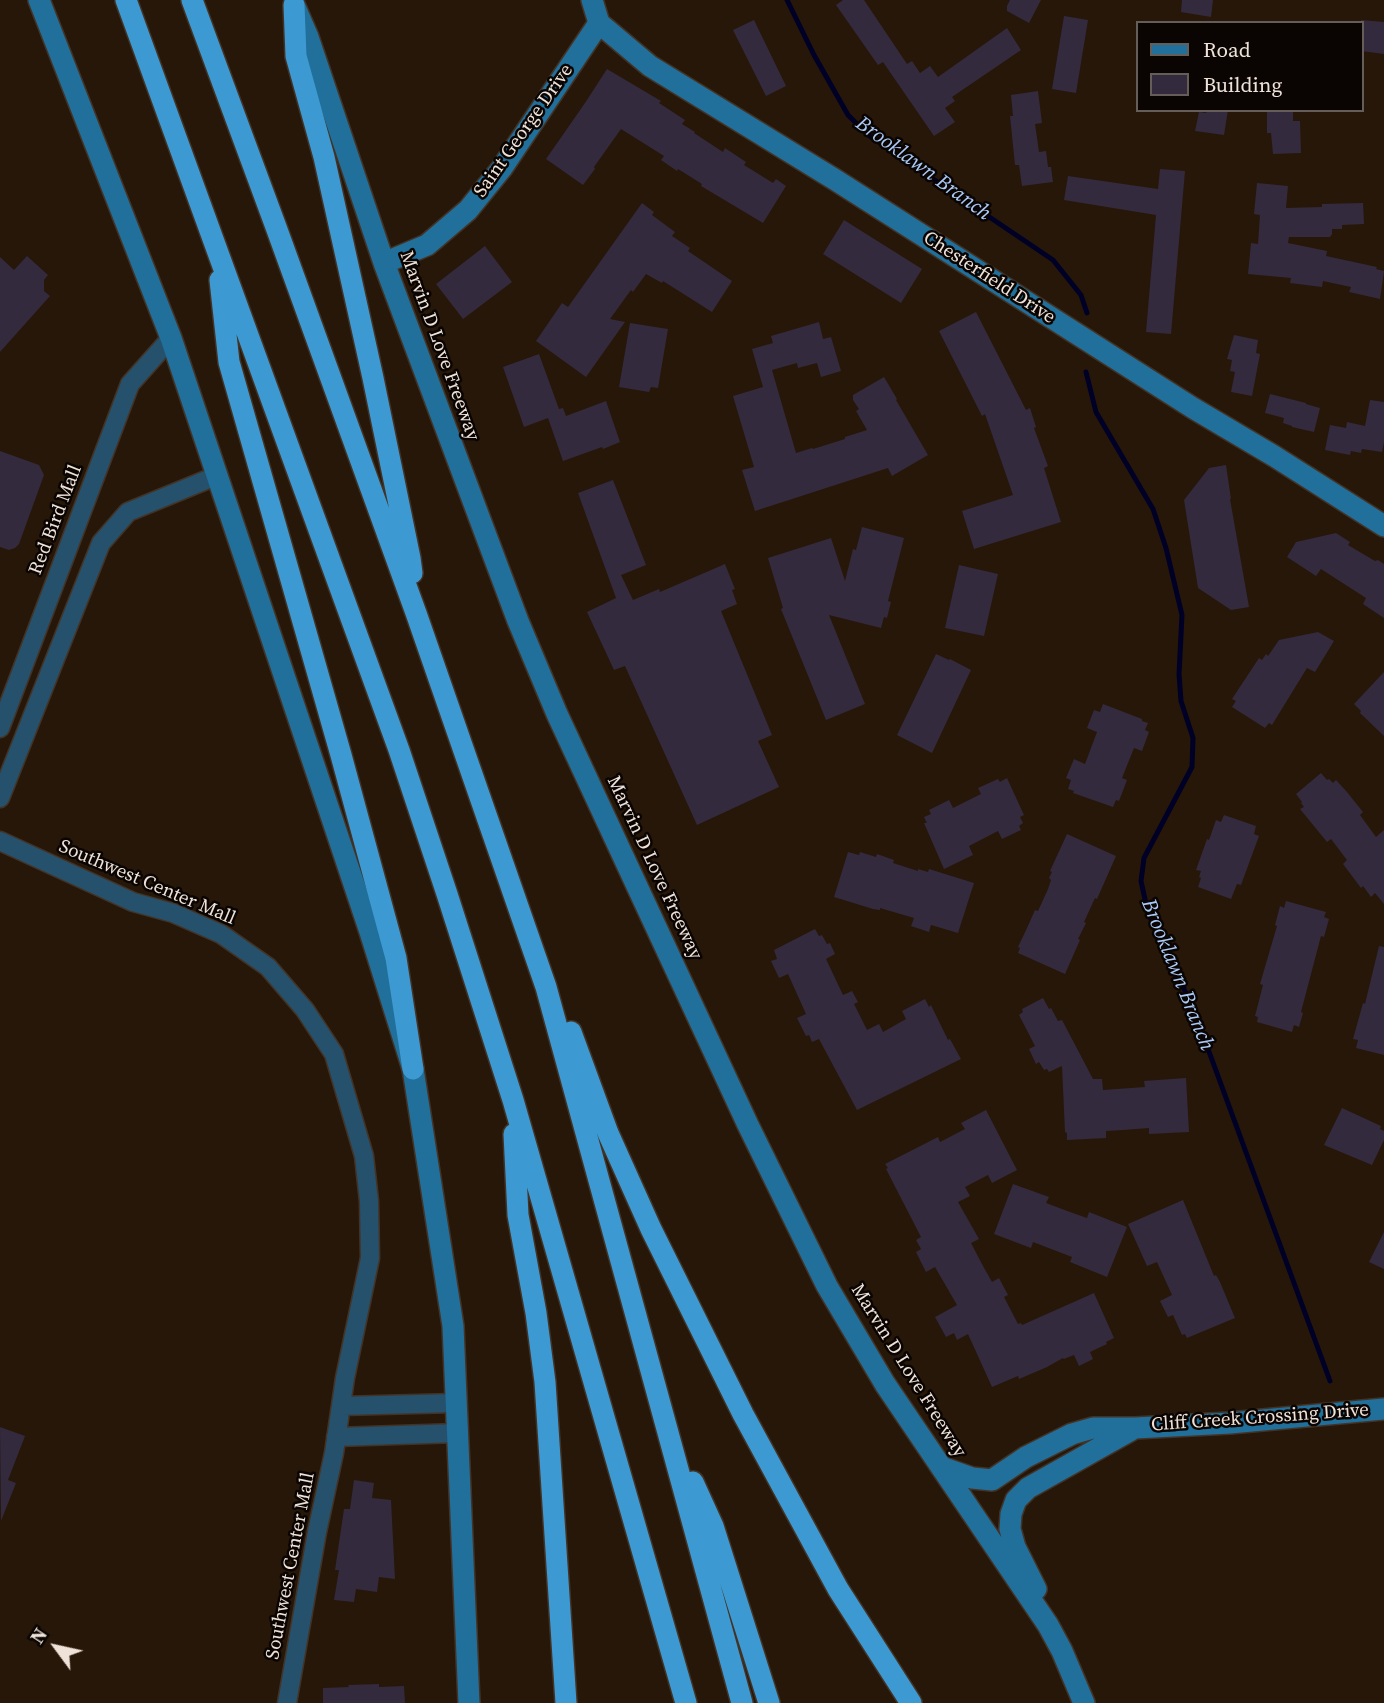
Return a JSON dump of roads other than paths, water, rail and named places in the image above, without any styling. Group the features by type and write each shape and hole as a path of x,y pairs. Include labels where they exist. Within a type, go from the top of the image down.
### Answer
{"highway":[{"path":"127,0 399,750 447,894 513,1100 679,1678 683,1703"},
{"path":"192,0 416,613 546,987 742,1703"},
{"path":"293,2 296,56 324,157 373,378 410,558 416,613"},
{"path":"217,246 229,362 396,958 413,1069"},
{"path":"546,987 564,1010 608,1133 651,1229 743,1413 838,1589 911,1703"},
{"path":"513,1100 518,1214 545,1382 566,1703"},
{"path":"665,1419 713,1526 769,1703"}],"main road":[{"path":"39,0 170,338 370,932 413,1069 453,1326 468,1703"},
{"path":"593,0 599,23"},
{"name":"Marvin D Love Freeway","path":"293,2 308,37 384,263 518,621 557,714 748,1125 827,1286 885,1384 1048,1625 1084,1703"},
{"name":"Saint George Drive","path":"384,263 427,246 468,210 502,168 599,23"},
{"name":"Chesterfield Drive","path":"599,23 650,66 1384,526"},
{"name":"Cliff Creek Crossing Drive","path":"941,1467 972,1478 992,1480 1026,1457 1072,1434 1093,1428 1230,1423 1384,1409"},
{"name":"Cliff Creek Crossing Drive","path":"1048,1625 1010,1529 1016,1500 1028,1488 1135,1428"}],"street":[{"name":"Red Bird Mall","path":"0,728 130,384 170,338"},
{"path":"0,797 101,543 128,512 216,476"},
{"name":"Southwest Center Mall","path":"0,841 134,902 173,913 220,934 268,967 305,1010 334,1054 364,1156 369,1201 370,1258 287,1703"},
{"path":"341,1406 456,1402"},
{"path":"336,1437 457,1433"}],"waterway":[{"name":"Brooklawn Branch","path":"787,0 848,115 868,135 1053,260 1081,295 1087,313"},
{"name":"Brooklawn Branch","path":"1086,372 1096,412 1153,509 1166,548 1182,615 1179,674 1181,701 1193,738 1192,767 1144,858 1141,881 1148,913 1193,1008 1330,1381"}]}
